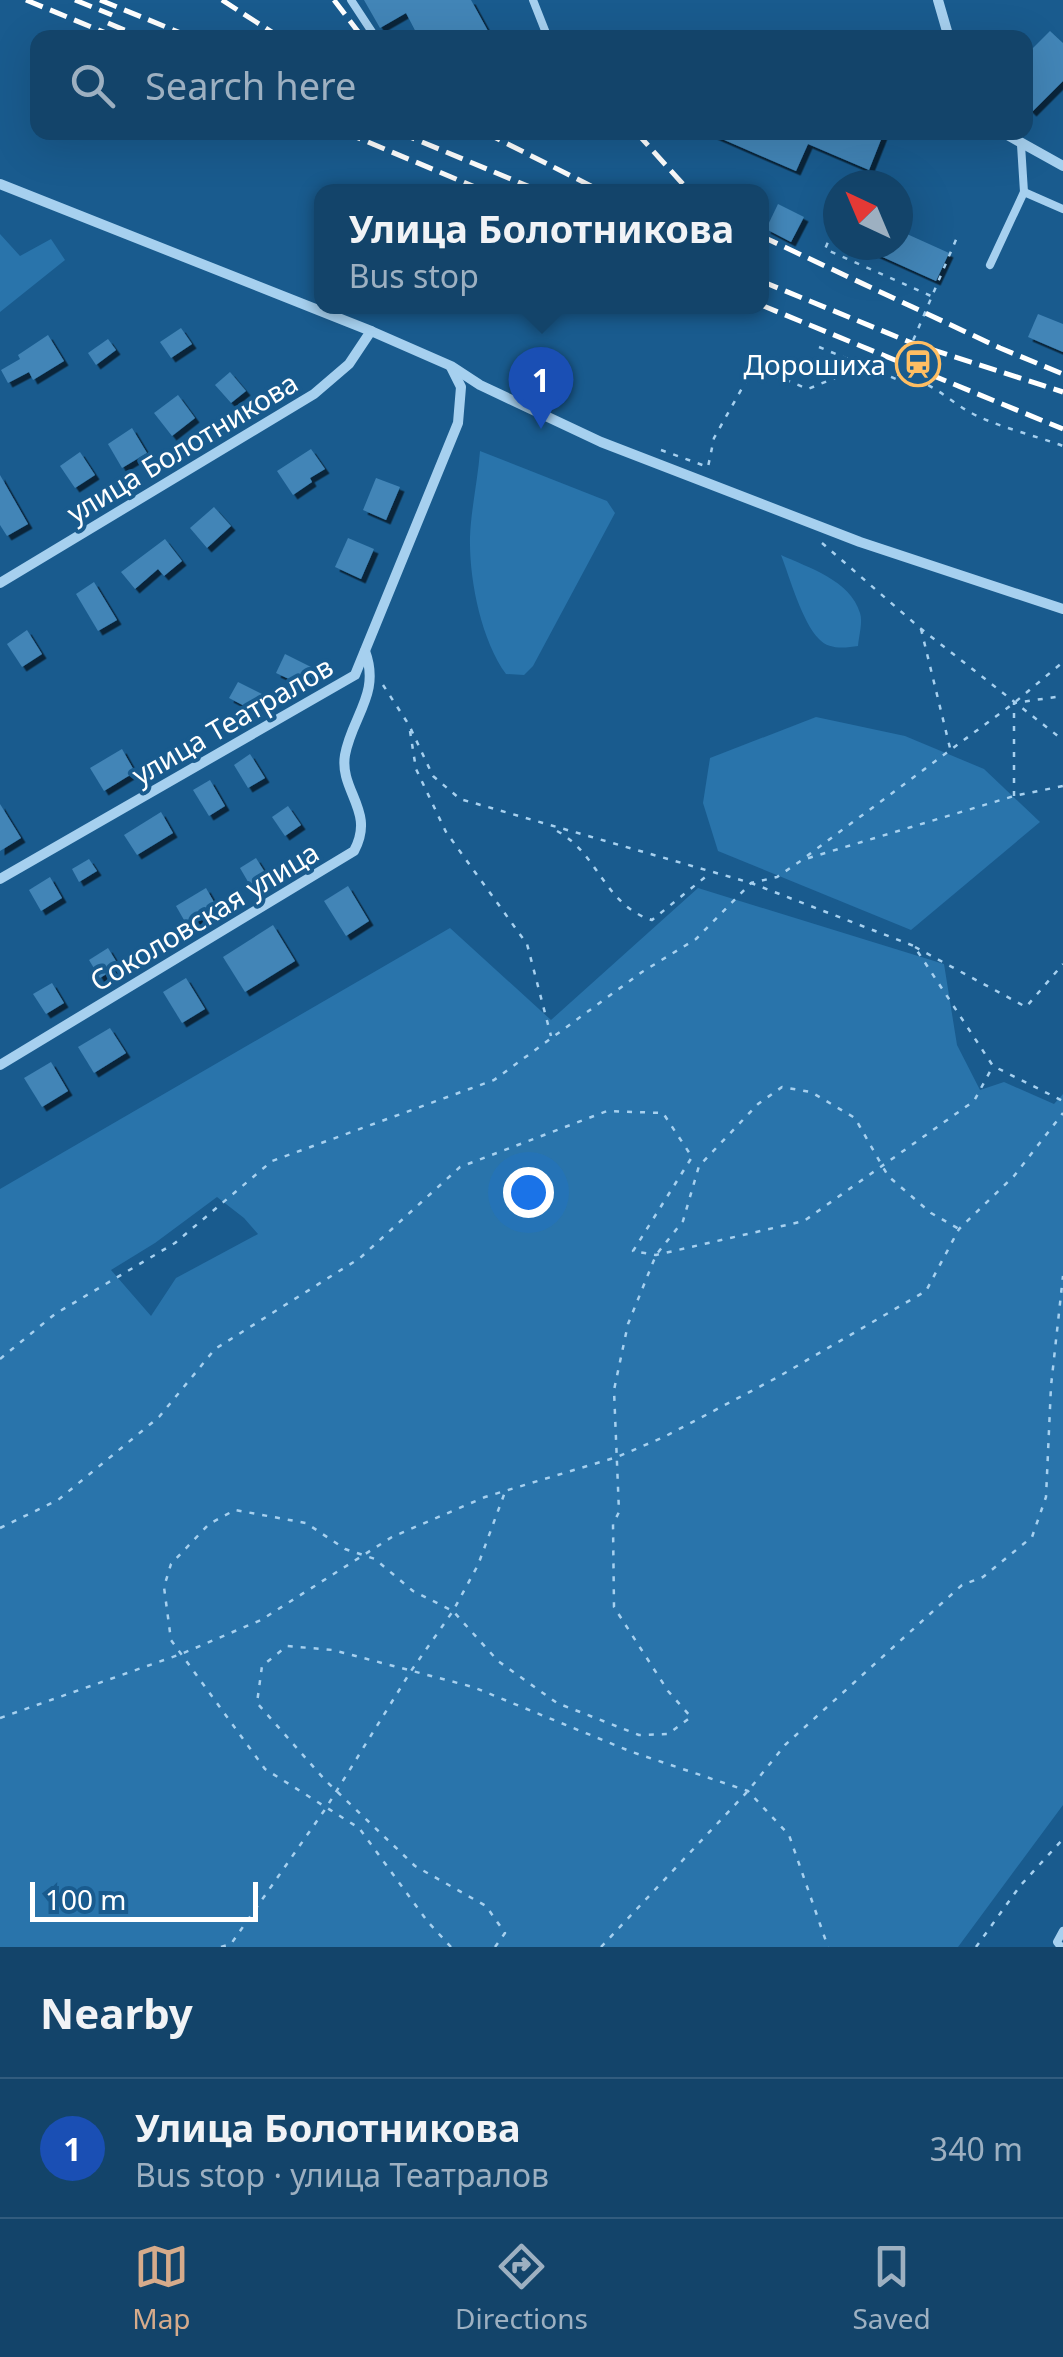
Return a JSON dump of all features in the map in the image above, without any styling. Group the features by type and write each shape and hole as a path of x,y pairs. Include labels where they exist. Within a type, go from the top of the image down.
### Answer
{"street":[{"path":"938,0 947,30"},
{"path":"1014,140 1063,166"},
{"path":"0,184 314,309"},
{"path":"327,314 451,366 480,385 600,442 860,542 1063,609"},
{"name":"улица Болотникова","path":"0,583 314,394 349,364 370,331"},
{"name":"улица Театралов","path":"0,880 355,675 458,423 461,386 451,366"},
{"path":"364,652 369,664"},
{"name":"Соколовская улица","path":"0,1064 354,852 361,838 362,818 344,756 370,689 369,664"}],"lane":[{"path":"351,0 371,30"},
{"path":"533,0 545,30"},
{"path":"990,265 1024,192 1022,145"},
{"path":"1024,192 1063,209"},
{"path":"1061,1947 1057,1942 1063,1931"}],"path":[{"path":"896,379 958,235"},
{"path":"848,260 932,296"},
{"path":"819,347 896,379 905,376 943,393 968,412 1063,446"},
{"path":"656,448 708,467 714,438 754,367 808,389 842,375 849,359"},
{"path":"812,534 920,628 1063,740"},
{"path":"920,628 950,750"},
{"path":"0,1359 55,1314 175,1242 272,1161 494,1080 642,972 696,939 751,883 777,878 1014,703 1063,662"},
{"path":"369,664 409,726 433,776 460,799 751,883 914,946 1026,1008 1063,964"},
{"path":"1014,703 1063,696"},
{"path":"1014,703 1014,796"},
{"path":"409,726 416,769 446,832 526,944 552,1038"},
{"path":"802,860 1014,796 1063,786"},
{"path":"550,827 571,839 618,901 633,914 652,920 710,873"},
{"path":"914,946 993,1066 1063,1100"},
{"path":"0,1528 58,1500 159,1417 214,1348 360,1258 460,1167 607,1111 662,1113 692,1156 633,1251 656,1255 804,1221 974,1100 993,1066"},
{"path":"452,1947 428,1922 360,1828 265,1769 171,1640 164,1587 171,1564 208,1524 235,1510 306,1524 345,1549 375,1559 414,1591 453,1611 498,1661 557,1703 639,1735 668,1734 691,1718 668,1691 614,1607 613,1524 619,1512 614,1390 628,1324 656,1255 683,1222 699,1166 745,1117 782,1088 811,1092 855,1118 888,1176 931,1214 959,1229"},
{"path":"0,1718 181,1654 261,1620 392,1537 506,1491 664,1437 778,1377 926,1291 959,1229 1014,1176 1063,1112"},
{"path":"601,1947 748,1791 785,1745 962,1585 983,1576 1032,1538 1046,1497 1051,1386 1063,1276"},
{"path":"221,1947 231,1944 326,1808 453,1611 478,1565 506,1491"},
{"path":"495,1947 505,1933 486,1906 414,1866 337,1791 256,1702 262,1666 287,1646 333,1650 473,1687 632,1752 748,1791 789,1835 828,1947"},
{"path":"976,1947 1020,1886 1063,1839"}],"shaded area":[{"path":"0,234 20,256 51,239 65,260 0,312"},
{"path":"480,451 607,501 615,513 533,666 524,675 506,674 497,660 474,590 470,537"},
{"path":"781,555 827,576 847,592 861,617 858,646 832,647 819,639 802,611"},
{"path":"816,717 905,736 984,769 1040,822 911,930 718,851 703,803 710,758"},
{"path":"698,888 944,964 957,1045 980,1090 1004,1082 1054,1104 1063,1094 1063,1805 958,1947 0,1947 0,1189 450,928 551,1020","holes":["217,1197 258,1234 176,1278 151,1316 111,1270"]}],"building":[{"path":"364,0 471,0 487,30 415,30 406,13 380,28"},
{"path":"1050,31 1063,43 1063,81 1033,111 1033,48"},
{"path":"724,140 881,140 869,170 808,144 796,171"},
{"path":"778,204 804,217 791,242 769,231"},
{"path":"913,237 949,253 936,281 889,260 913,260"},
{"path":"1038,314 1063,324 1063,352 1028,337"},
{"path":"181,328 192,344 171,358 160,342"},
{"path":"48,335 64,361 33,380 29,372 8,383 1,370"},
{"path":"108,339 116,350 96,365 88,353"},
{"path":"230,372 246,391 231,403 215,385"},
{"path":"178,395 195,418 172,436 154,413"},
{"path":"132,428 147,453 122,468 108,444"},
{"path":"311,449 325,469 293,495 277,471"},
{"path":"80,452 95,475 75,488 60,466"},
{"path":"0,475 28,524 7,536 0,525"},
{"path":"376,478 400,487 386,520 363,510"},
{"path":"214,507 231,526 207,548 190,528"},
{"path":"348,538 374,549 361,579 335,567"},
{"path":"165,539 182,561 164,576 158,569 135,589 121,572"},
{"path":"94,582 117,620 98,631 76,594"},
{"path":"27,630 42,654 22,667 7,644"},
{"path":"285,654 313,668 304,686 276,673"},
{"path":"238,682 264,695 256,712 229,698"},
{"path":"122,749 135,772 104,791 90,768"},
{"path":"250,754 265,778 248,788 234,765"},
{"path":"210,780 225,806 209,816 193,790"},
{"path":"0,804 21,838 0,851"},
{"path":"288,806 301,825 285,836 272,817"},
{"path":"161,812 173,833 137,855 124,835"},
{"path":"256,858 271,882 254,892 240,868"},
{"path":"89,859 97,871 79,882 72,869"},
{"path":"50,877 62,898 41,911 29,890"},
{"path":"348,886 369,921 346,936 324,901"},
{"path":"206,888 218,909 188,927 176,906"},
{"path":"273,925 295,961 245,992 223,957"},
{"path":"108,948 119,966 100,978 89,960"},
{"path":"186,978 205,1009 182,1023 163,992"},
{"path":"52,983 64,1003 46,1014 33,994"},
{"path":"110,1028 126,1053 94,1073 78,1047"},
{"path":"51,1062 68,1091 42,1107 24,1078"}],"railway":[{"path":"26,0 99,30"},
{"path":"75,0 112,15"},
{"path":"100,0 173,30"},
{"path":"222,0 269,30"},
{"path":"334,0 357,30"},
{"path":"108,23 124,30"},
{"path":"363,140 468,184"},
{"path":"417,140 523,184"},
{"path":"500,140 587,184"},
{"path":"643,140 683,184"},
{"path":"769,240 1063,374"},
{"path":"769,284 912,343 1063,392"},
{"path":"769,308 1063,429"}],"place":[{"name":"Дорошиха","path":"918,364"},
{"name":"Улица Болотникова","path":"541,429"}]}
